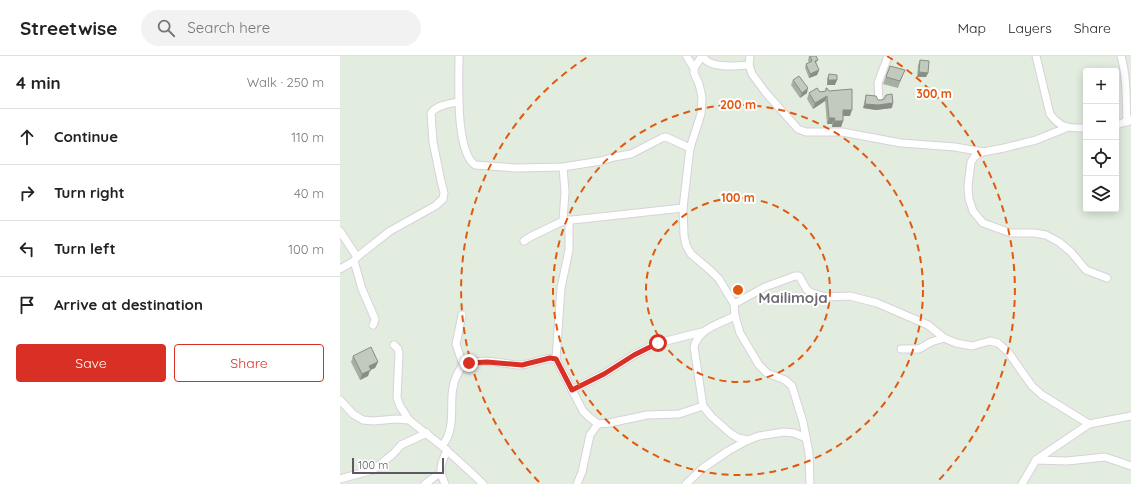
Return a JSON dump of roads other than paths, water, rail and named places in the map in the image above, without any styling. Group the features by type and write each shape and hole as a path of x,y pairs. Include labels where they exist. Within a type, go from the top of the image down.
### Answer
{"street":[{"path":"459,56 458,102 461,126 471,162 476,165 516,168 563,167 601,161 631,154 666,137 690,148"},
{"path":"687,56 701,58 713,64 733,66 749,65"},
{"path":"687,56 694,68 694,73 699,84 702,97 700,114 690,148 683,208 686,245 691,254 719,279 734,304 735,316 740,333 759,365 767,373 785,380 792,386 803,422 809,453 810,484"},
{"path":"750,56 749,65 752,74 766,93 798,130 806,132 842,132 901,143 955,147 983,152"},
{"path":"879,100 878,82 888,56"},
{"path":"1036,56 1050,114 1056,122 1066,128"},
{"path":"1119,124 1129,121 1122,56"},
{"path":"694,68 701,58"},
{"path":"340,269 356,259 390,231 435,206 443,199 444,193 433,142 431,113 439,106 458,102"},
{"path":"1083,128 1066,128 1036,140 983,152 975,156 970,162 968,186 969,199 973,211 984,223 1011,233 1034,233 1046,235 1060,242 1071,252 1086,270 1107,278"},
{"path":"563,167 569,250 561,288 556,359 583,411 598,424 647,415 679,414 703,406"},
{"path":"524,241 566,221 683,208"},
{"path":"340,231 356,259 362,289 375,319 372,325"},
{"path":"340,247 348,245"},
{"path":"734,304 765,287 795,276 799,276 808,290 812,293 826,297 850,296 877,303 928,325 944,338 956,343 972,346 990,341 998,343 1008,352 1032,386 1042,395 1089,424"},
{"path":"462,315 456,344 463,365"},
{"path":"572,390 604,374 634,355 658,343 702,332 735,316"},
{"path":"702,332 694,348 703,406 711,416 730,433 738,438 748,440"},
{"path":"900,349 919,349 931,342 944,338"},
{"path":"394,345 398,349 399,353 397,398 400,406 409,420 427,433 483,484"},
{"path":"445,484 440,475 444,448 451,425 452,390 455,379 463,365 469,363 487,362 522,365 550,358 556,359"},
{"path":"340,400 353,414 362,420 372,422 396,419 409,420"},
{"path":"1022,484 1036,460 1089,424 1131,416"},
{"path":"577,484 582,472 590,435 598,424"},
{"path":"686,484 703,468 728,451 748,440 759,436 784,432 794,433 806,438"},
{"path":"340,479 372,470 393,454 401,445 427,433"},
{"path":"1036,460 1067,462 1105,457 1131,466"},
{"path":"425,484 437,475 440,475"}],"district":[{"name":"Mailimoja","path":"793,298"}]}
